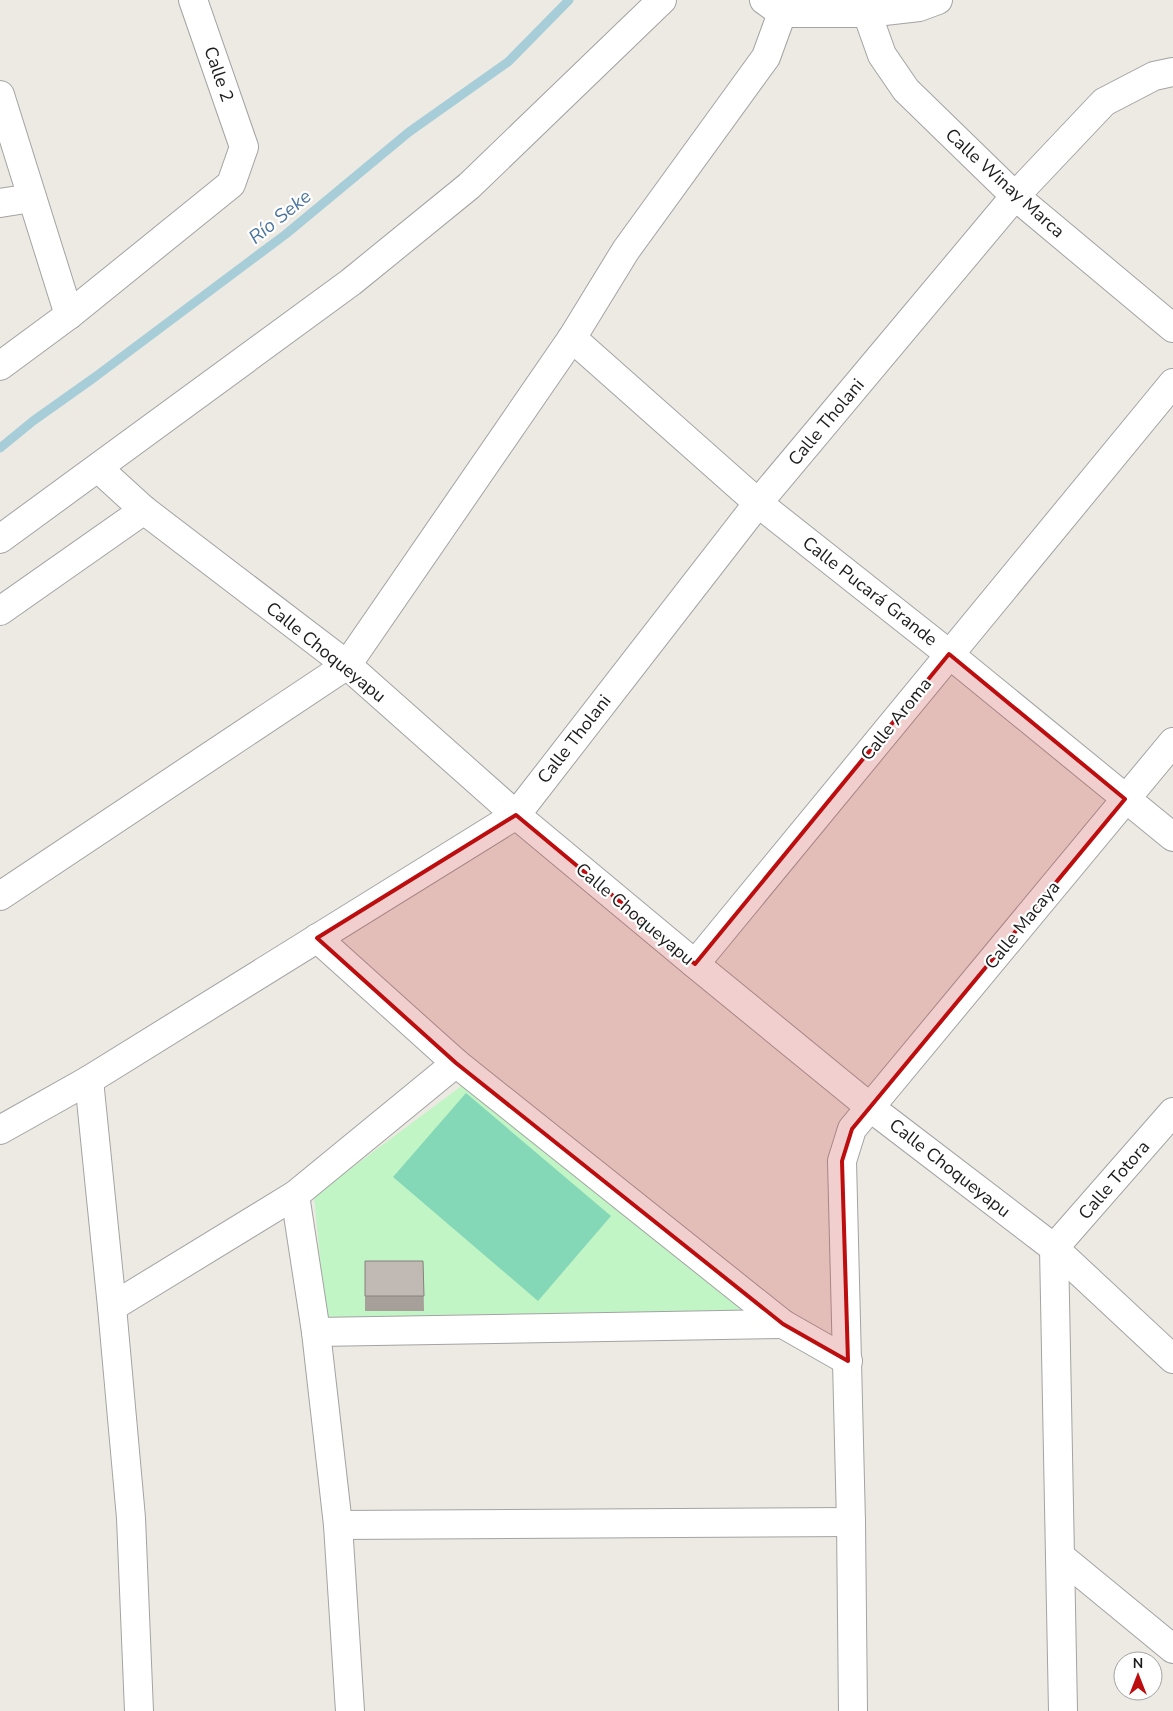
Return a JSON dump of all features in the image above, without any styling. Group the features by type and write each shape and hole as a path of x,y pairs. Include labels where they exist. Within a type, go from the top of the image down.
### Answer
{"street":[{"name":"Calle 2","path":"69,315 231,184 244,147 193,0"},
{"path":"0,539 352,282 469,186 662,0"},
{"path":"0,896 347,665 572,338 626,250 695,152 766,57 773,7 867,13 919,8 938,0"},
{"name":"Calle Winay Marca","path":"867,13 882,55 906,90 1015,196 1173,328"},
{"name":"Calle Tholani","path":"516,815 758,503 1015,196 1104,102 1154,76 1173,72"},
{"path":"0,95 69,315 0,366"},
{"path":"0,203 32,198"},
{"name":"Calle Pucará Grande","path":"572,338 758,503 949,654 1173,837"},
{"name":"Calle Aroma","path":"695,964 1173,383"},
{"name":"Calle Choqueyapu","path":"98,468 144,510 347,665 516,815 871,1108 1054,1248 1173,1359"},
{"path":"0,611 144,510"},
{"name":"Calle Macaya","path":"853,1711 848,1362 842,1161 852,1129 1173,742"},
{"path":"0,1130 89,1080 516,815"},
{"path":"317,938 456,1064 783,1324 848,1362"},
{"path":"112,1307 295,1195 456,1064"},
{"path":"89,1080 131,1518 139,1711"},
{"name":"Calle Totora","path":"1054,1248 1173,1112"},
{"path":"295,1195 316,1332 338,1525 350,1711"},
{"path":"1054,1248 1063,1711"},
{"path":"316,1332 783,1324"},
{"path":"338,1525 851,1522"},
{"path":"1060,1556 1173,1649"}],"highlighted area":[{"path":"949,654 1125,799 852,1129 842,1161 848,1361 783,1324 456,1063 317,938 516,815 695,964"}],"green space":[{"path":"464,1084 743,1311 326,1322 314,1196"},
{"path":"466,1093 611,1216 538,1301 393,1177"}],"building":[{"path":"365,1261 423,1261 424,1296 365,1296"}],"waterway":[{"name":"Río Seke","path":"0,448 33,421 286,234 409,132 508,62 569,0"}]}
